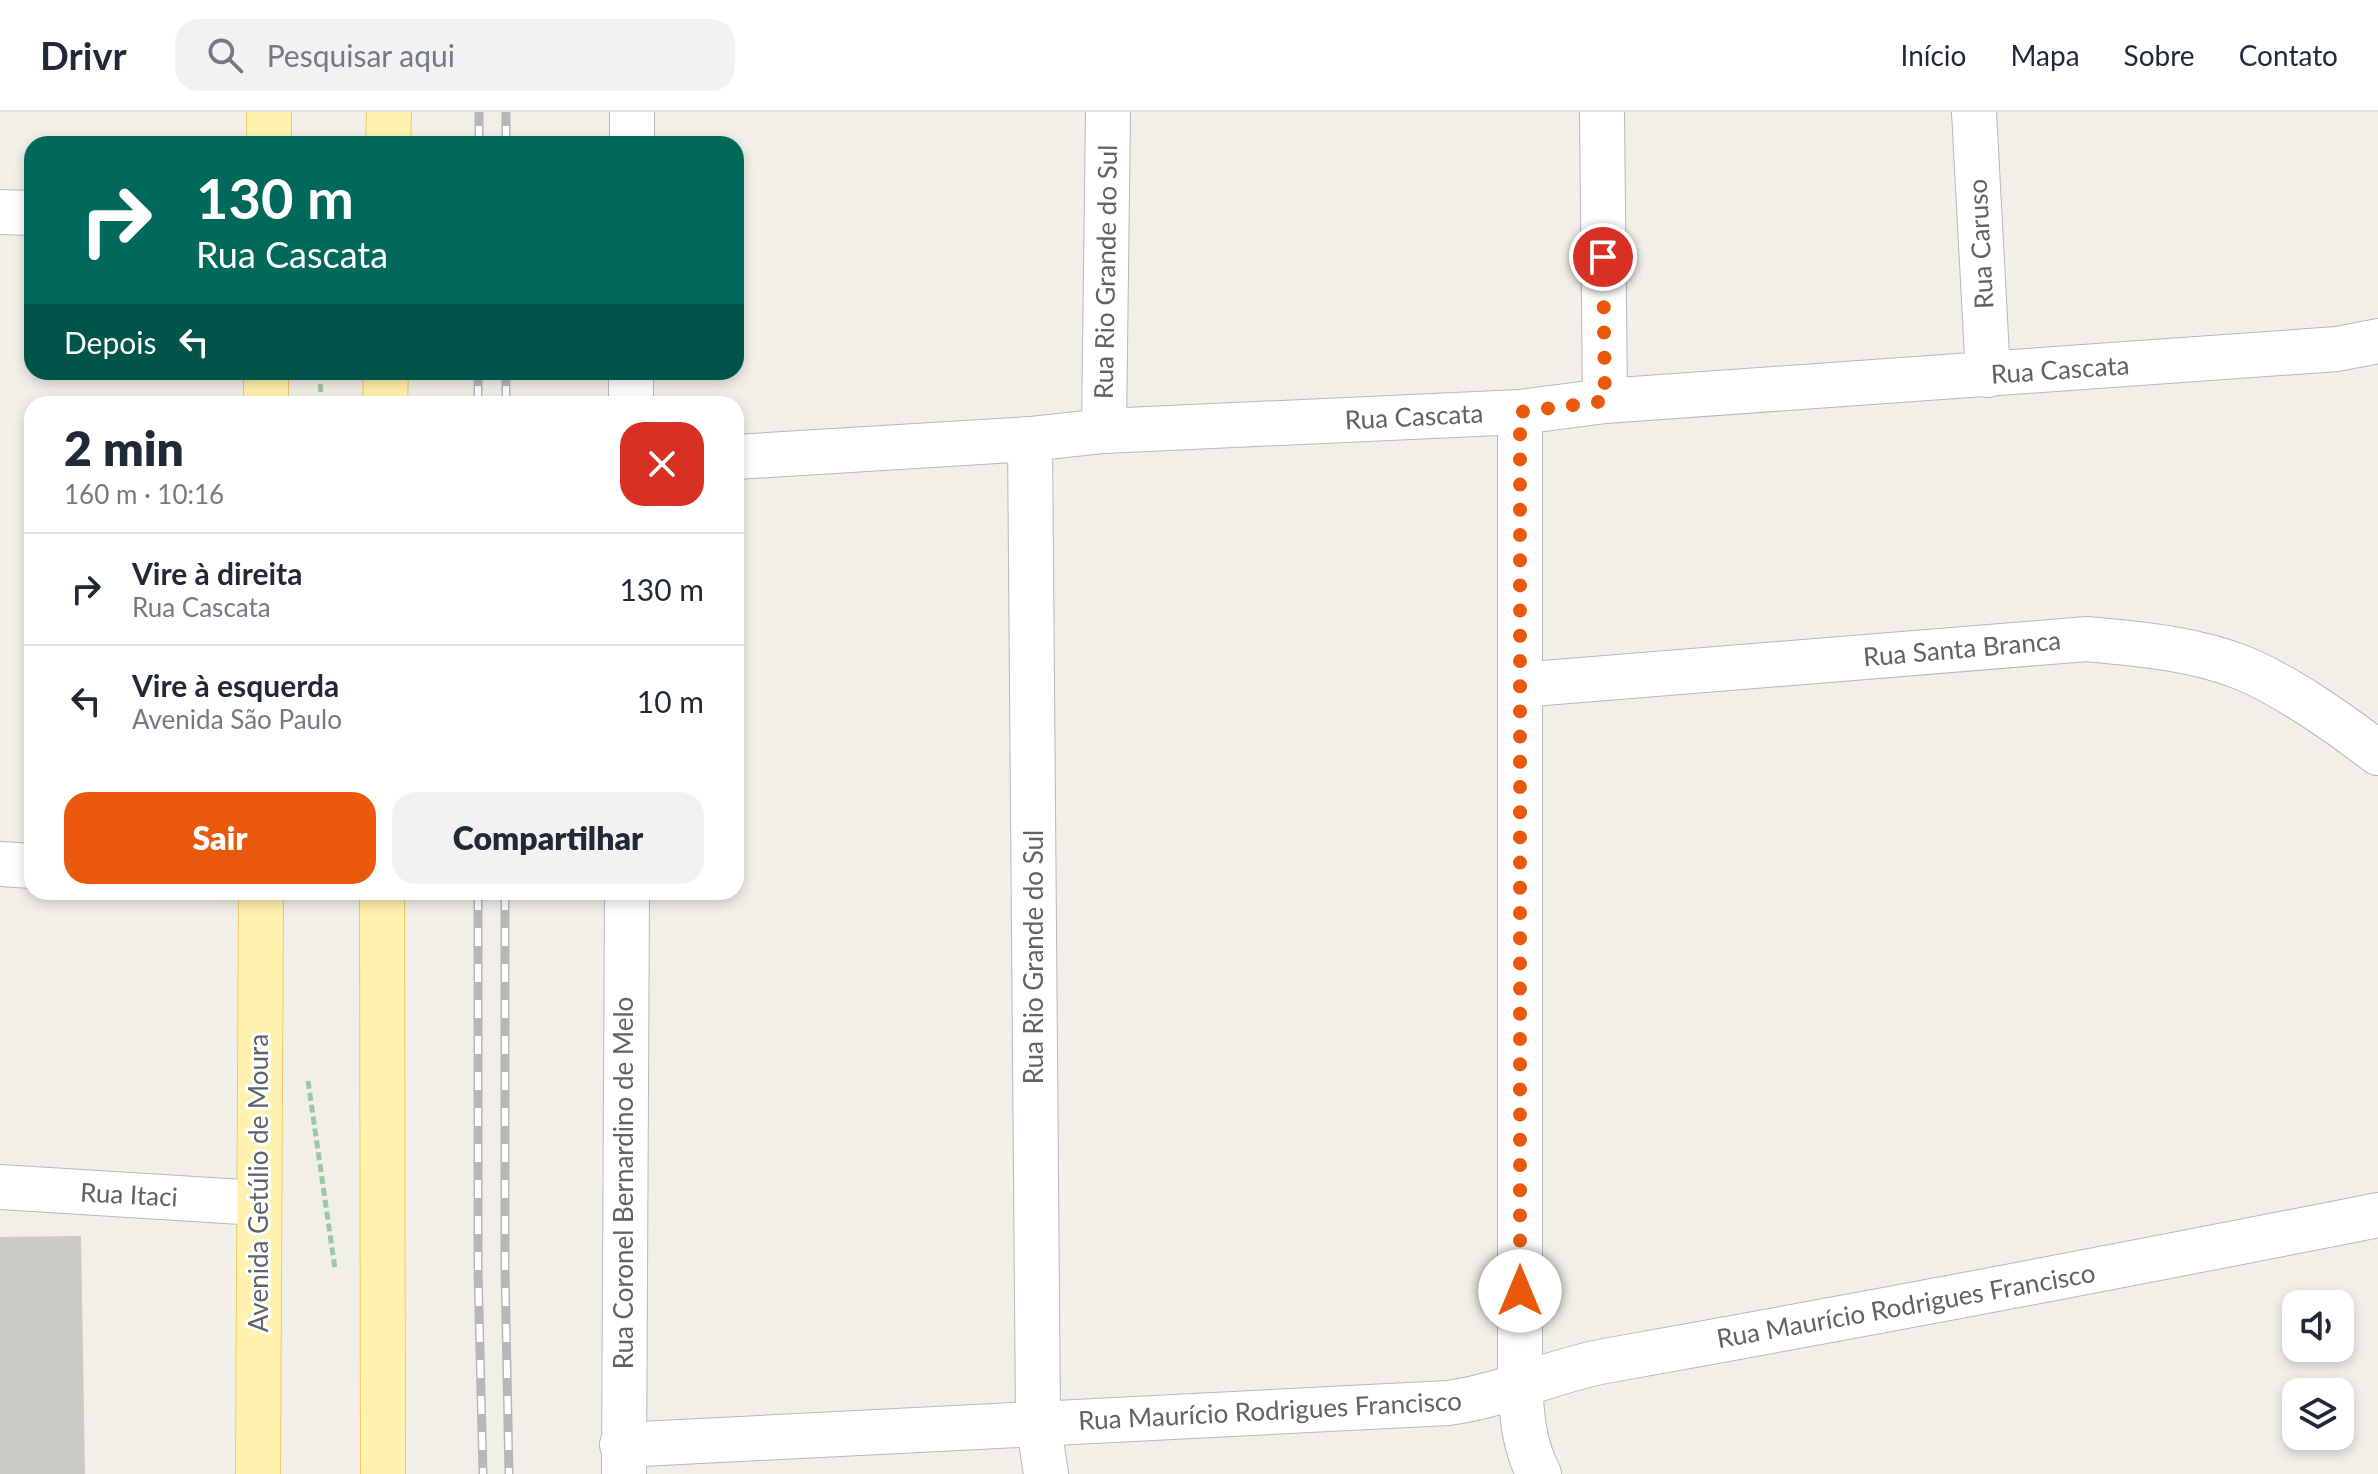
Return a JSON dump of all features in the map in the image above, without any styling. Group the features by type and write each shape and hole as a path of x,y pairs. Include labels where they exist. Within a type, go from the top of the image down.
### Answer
{"main road":[{"path":"269,112 269,136"},
{"path":"388,136 389,112"},
{"name":"Avenida Getúlio de Moura","path":"258,1474 261,900"},
{"path":"382,900 383,1474"}],"street":[{"path":"632,112 632,136"},
{"name":"Rua Rio Grande do Sul","path":"1104,431 1108,112"},
{"path":"1602,112 1605,401"},
{"name":"Rua Caruso","path":"1974,112 1988,375"},
{"path":"0,212 24,213"},
{"name":"Rua Cascata","path":"744,457 1030,439 1104,431 1520,412 1605,401 2337,349 2378,341"},
{"path":"1520,412 1520,1386 1523,1428 1530,1458 1539,1474"},
{"name":"Rua Rio Grande do Sul","path":"1030,439 1038,1422 1046,1474"},
{"name":"Rua Santa Branca","path":"1520,685 2087,639 2171,648 2243,668 2340,723 2378,753"},
{"path":"0,864 24,866"},
{"name":"Rua Coronel Bernardino de Melo","path":"623,1460 627,900"},
{"name":"Rua Itaci","path":"0,1187 258,1203"},
{"name":"Rua Maurício Rodrigues Francisco","path":"623,1460 1038,1422 1482,1399 1597,1362 1954,1299 2378,1215"}],"path":[{"path":"306,1071 336,1276"}],"building":[{"path":"81,1236 85,1474 0,1474 0,1237"}],"railway":[{"path":"479,112 479,136"},
{"path":"506,112 506,136"},
{"path":"478,380 478,396"},
{"path":"506,380 506,396"},
{"path":"478,900 478,1269 483,1474"},
{"path":"505,900 505,1270 509,1474"}],"route":[{"path":"1520,1291 1520,412 1605,401 1603,257"}]}
